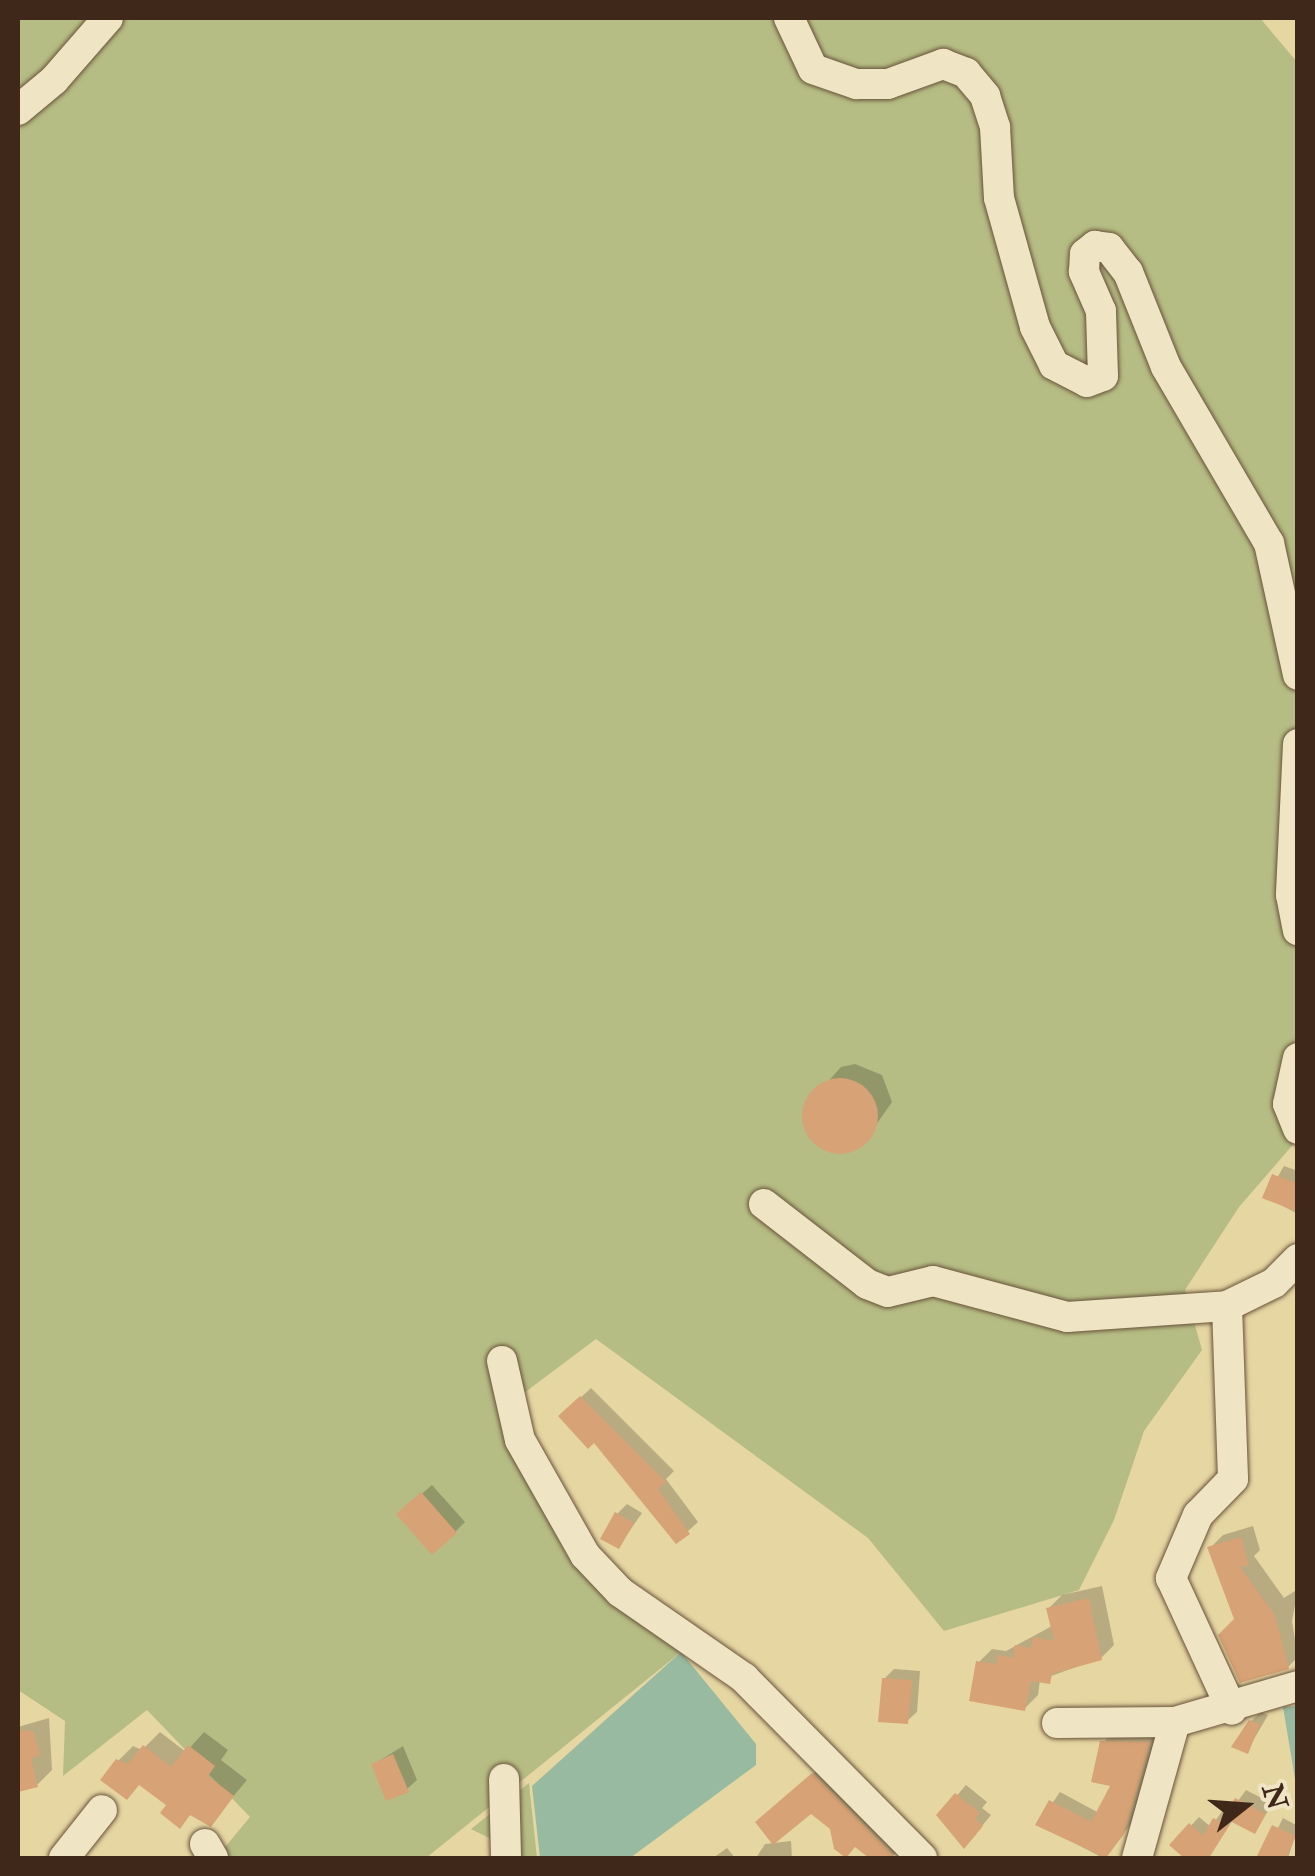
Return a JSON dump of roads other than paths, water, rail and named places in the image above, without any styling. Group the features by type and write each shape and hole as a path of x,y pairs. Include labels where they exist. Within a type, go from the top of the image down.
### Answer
{"street":[{"path":"18,110 54,80 108,18"},
{"path":"789,18 813,68 856,84 888,84 943,64 966,73 985,96 995,127 999,198 1034,327 1054,365 1087,382 1103,376 1102,311 1084,272 1085,254 1095,246 1108,248 1128,272 1166,367 1270,544 1298,675"},
{"path":"1298,744 1292,896 1298,930"},
{"path":"1298,1058 1288,1104 1298,1129"},
{"path":"764,1204 867,1284 888,1292 933,1281 1067,1317 1227,1306 1274,1284 1298,1259"},
{"path":"1227,1306 1233,1478 1198,1514 1171,1578 1232,1710"},
{"path":"502,1361 520,1440 584,1555 620,1592 744,1678 922,1858"},
{"path":"1057,1723 1174,1722 1232,1710 1298,1686"},
{"path":"1137,1858 1174,1722"},
{"path":"504,1779 506,1858"},
{"path":"64,1858 102,1810"}]}
